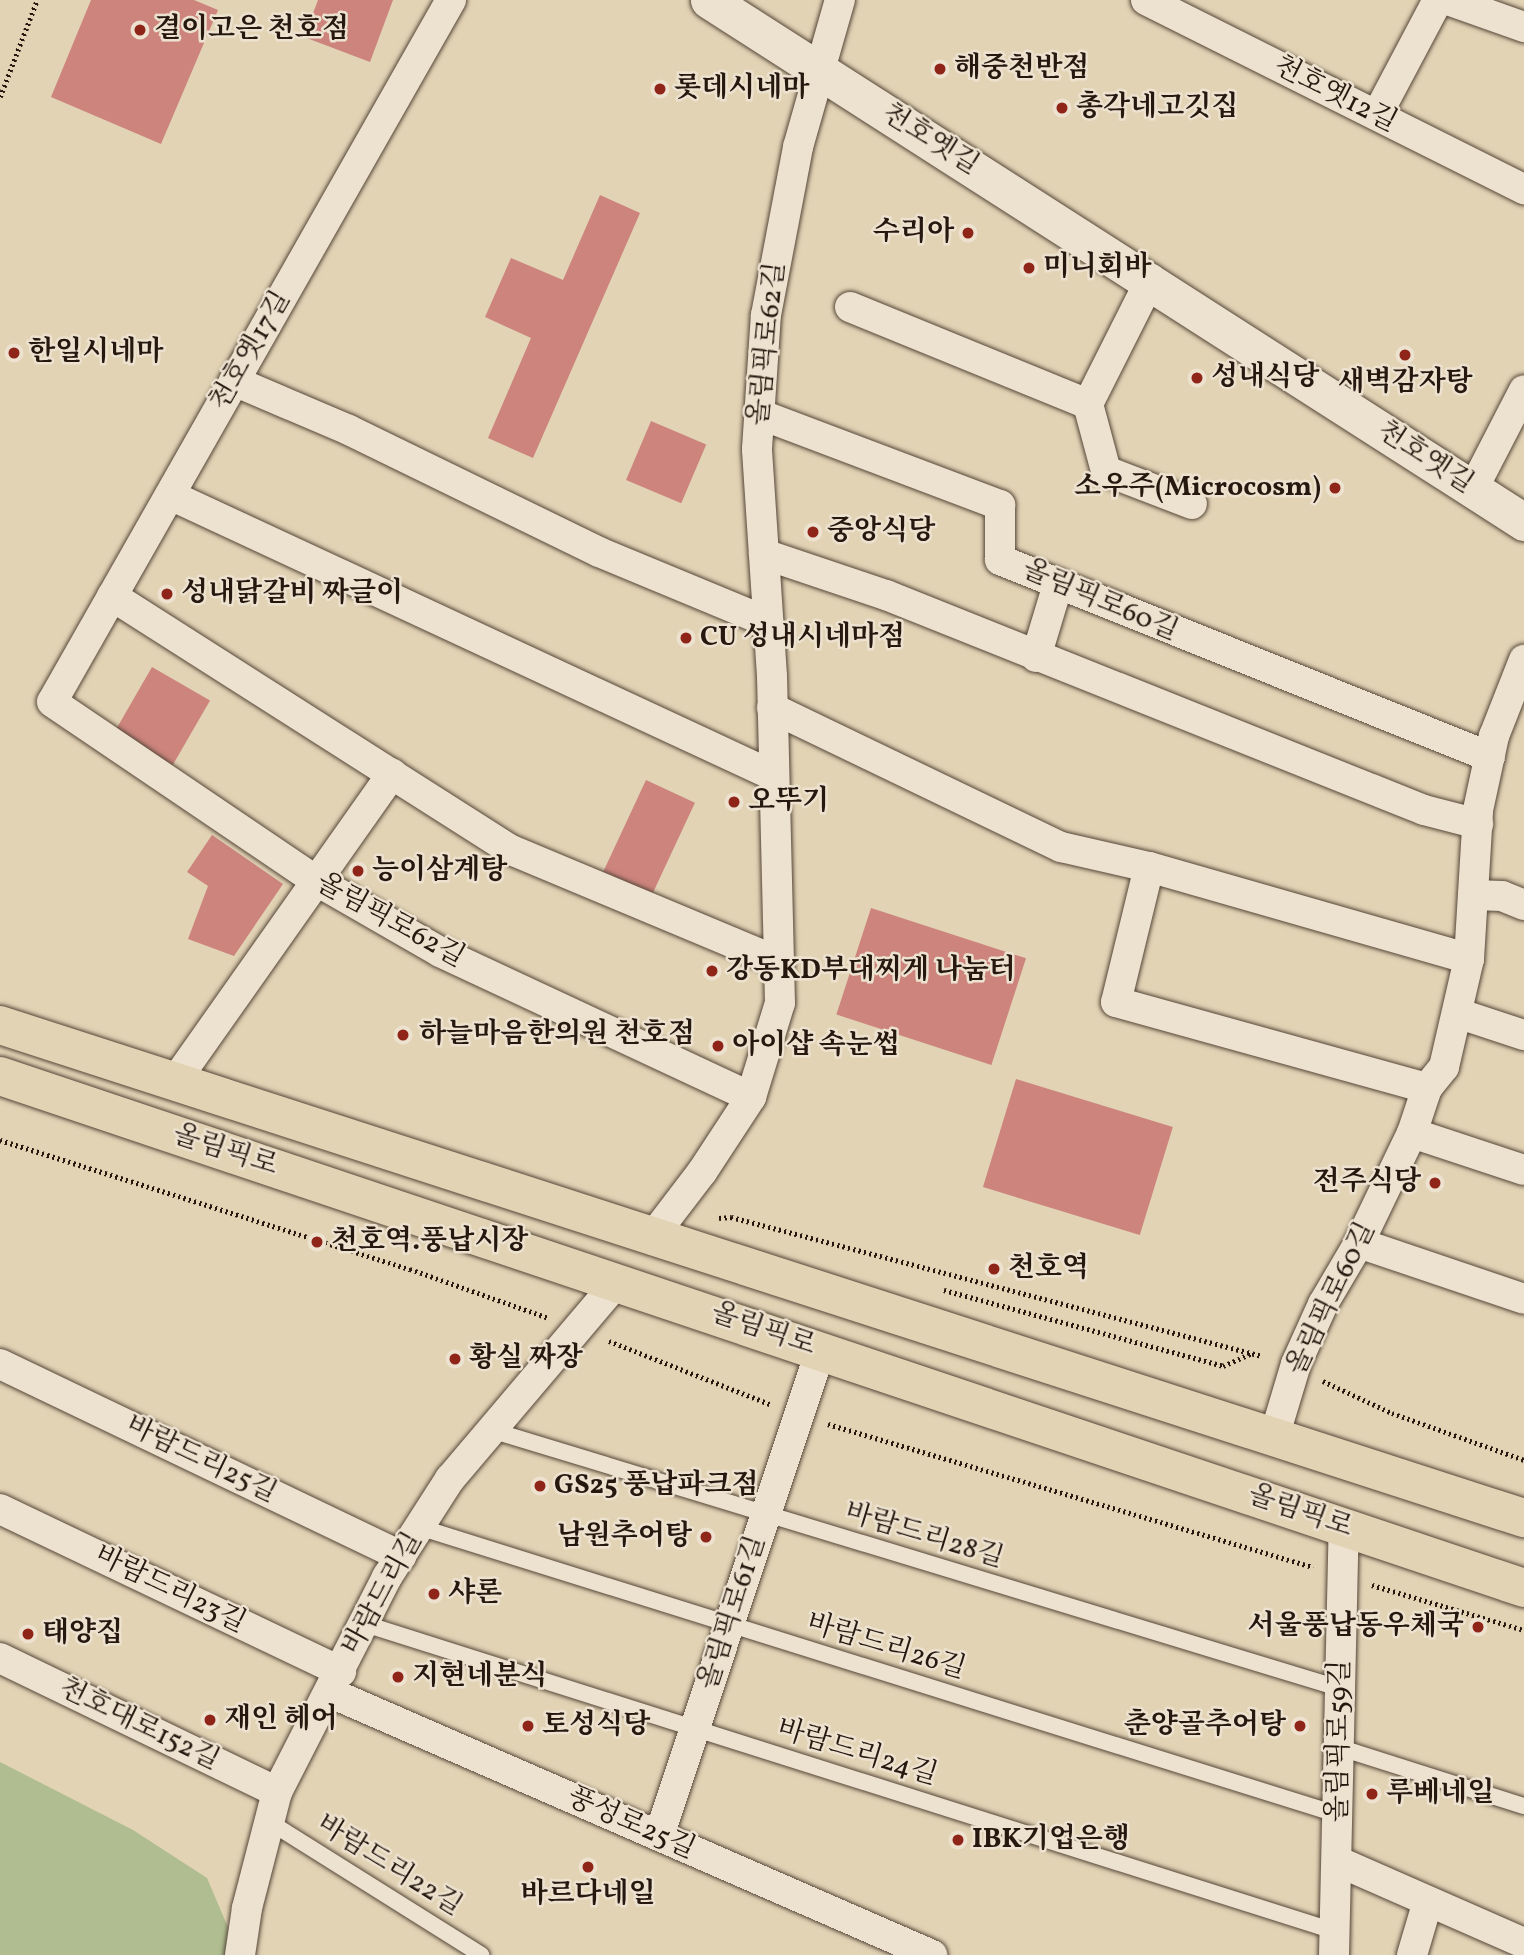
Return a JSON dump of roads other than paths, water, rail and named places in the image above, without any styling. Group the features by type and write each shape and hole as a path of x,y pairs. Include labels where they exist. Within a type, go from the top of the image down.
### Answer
{"main road":[{"name":"올림픽로","path":"0,1025 1275,1434 1524,1518"},
{"name":"올림픽로","path":"0,1076 821,1349 1524,1588"}],"street":[{"name":"천호옛17길","path":"52,702 451,0"},
{"name":"천호옛길","path":"709,0 1151,279 1524,522"},
{"name":"올림픽로62길","path":"653,1236 702,1172 751,1097 780,1003 772,708 759,414 766,315 798,147 840,0"},
{"name":"천호옛12길","path":"1146,0 1524,189"},
{"path":"1377,116 1438,0"},
{"path":"1448,0 1524,27"},
{"path":"1151,279 1088,404 1106,471 1192,504"},
{"path":"850,307 1088,404"},
{"path":"234,381 349,430 599,552 768,622"},
{"path":"1473,489 1524,390"},
{"name":"올림픽로60길","path":"759,414 1000,505 1000,560 1490,757"},
{"path":"170,495 772,775"},
{"path":"764,554 886,595 1423,810 1478,824"},
{"path":"1036,657 1058,584"},
{"path":"112,596 511,850 779,962"},
{"name":"올림픽로60길","path":"1275,1434 1301,1352 1323,1304 1359,1243 1412,1133 1427,1088 1444,1067 1469,959 1478,824 1490,757 1524,660"},
{"name":"올림픽로62길","path":"52,702 315,880 440,952 751,1097"},
{"path":"772,708 1061,847 1149,867 1469,959"},
{"name":"올림픽로","path":"176,1080 392,774"},
{"path":"1149,867 1116,1002 1427,1088"},
{"path":"1473,895 1503,896 1524,905"},
{"path":"1457,1013 1524,1035"},
{"path":"1412,1133 1524,1170"},
{"path":"1359,1243 1524,1299"},
{"name":"바람드리길","path":"240,1955 268,1821 277,1792 401,1556 450,1479 618,1281"},
{"name":"올림픽로61길","path":"659,1836 821,1349"},
{"name":"바람드리25길","path":"0,1364 401,1556"},
{"name":"바람드리23길","path":"0,1509 336,1683"},
{"name":"올림픽로59길","path":"1334,1943 1341,1748 1344,1527"},
{"name":"천호대로152길","path":"0,1658 277,1792"},
{"name":"풍성로25길","path":"336,1683 659,1836 932,1955"},
{"path":"1337,1861 1524,1943"},
{"path":"1412,1955 1428,1901"}],"lane":[{"name":"바람드리28길","path":"492,1430 765,1516 1342,1689"},
{"name":"바람드리26길","path":"419,1527 728,1626 1339,1815"},
{"name":"바람드리24길","path":"365,1624 694,1729 1334,1943"},
{"path":"1341,1748 1524,1806"},
{"name":"바람드리22길","path":"268,1821 482,1955"}],"place":[{"name":"결이고은 천호점","path":"140,30"},
{"name":"해중천반점","path":"940,69"},
{"name":"롯데시네마","path":"660,89"},
{"name":"총각네고깃집","path":"1062,108"},
{"name":"수리아","path":"968,233"},
{"name":"미니회바","path":"1029,268"},
{"name":"한일시네마","path":"14,353"},
{"name":"새벽감자탕","path":"1405,355"},
{"name":"성내식당","path":"1197,378"},
{"name":"소우주(Microcosm)","path":"1335,488"},
{"name":"중앙식당","path":"813,532"},
{"name":"성내닭갈비 짜글이","path":"167,594"},
{"name":"CU 성내시네마점","path":"686,638"},
{"name":"오뚜기","path":"734,802"},
{"name":"능이삼계탕","path":"358,871"},
{"name":"강동KD부대찌게 나눔터","path":"712,971"},
{"name":"하늘마음한의원 천호점","path":"403,1035"},
{"name":"아이샵 속눈썹","path":"718,1046"},
{"name":"전주식당","path":"1435,1183"},
{"name":"천호역.풍납시장","path":"317,1242"},
{"name":"천호역","path":"994,1269"},
{"name":"황실 짜장","path":"455,1359"},
{"name":"GS25 풍납파크점","path":"540,1486"},
{"name":"남원추어탕","path":"706,1537"},
{"name":"샤론","path":"434,1594"},
{"name":"서울풍납동우체국","path":"1478,1627"},
{"name":"태양집","path":"28,1634"},
{"name":"지현네분식","path":"398,1677"},
{"name":"재인 헤어","path":"210,1720"},
{"name":"토성식당","path":"528,1726"},
{"name":"춘양골추어탕","path":"1300,1726"},
{"name":"루베네일","path":"1372,1794"},
{"name":"IBK기업은행","path":"958,1840"},
{"name":"바르다네일","path":"588,1867"}]}
